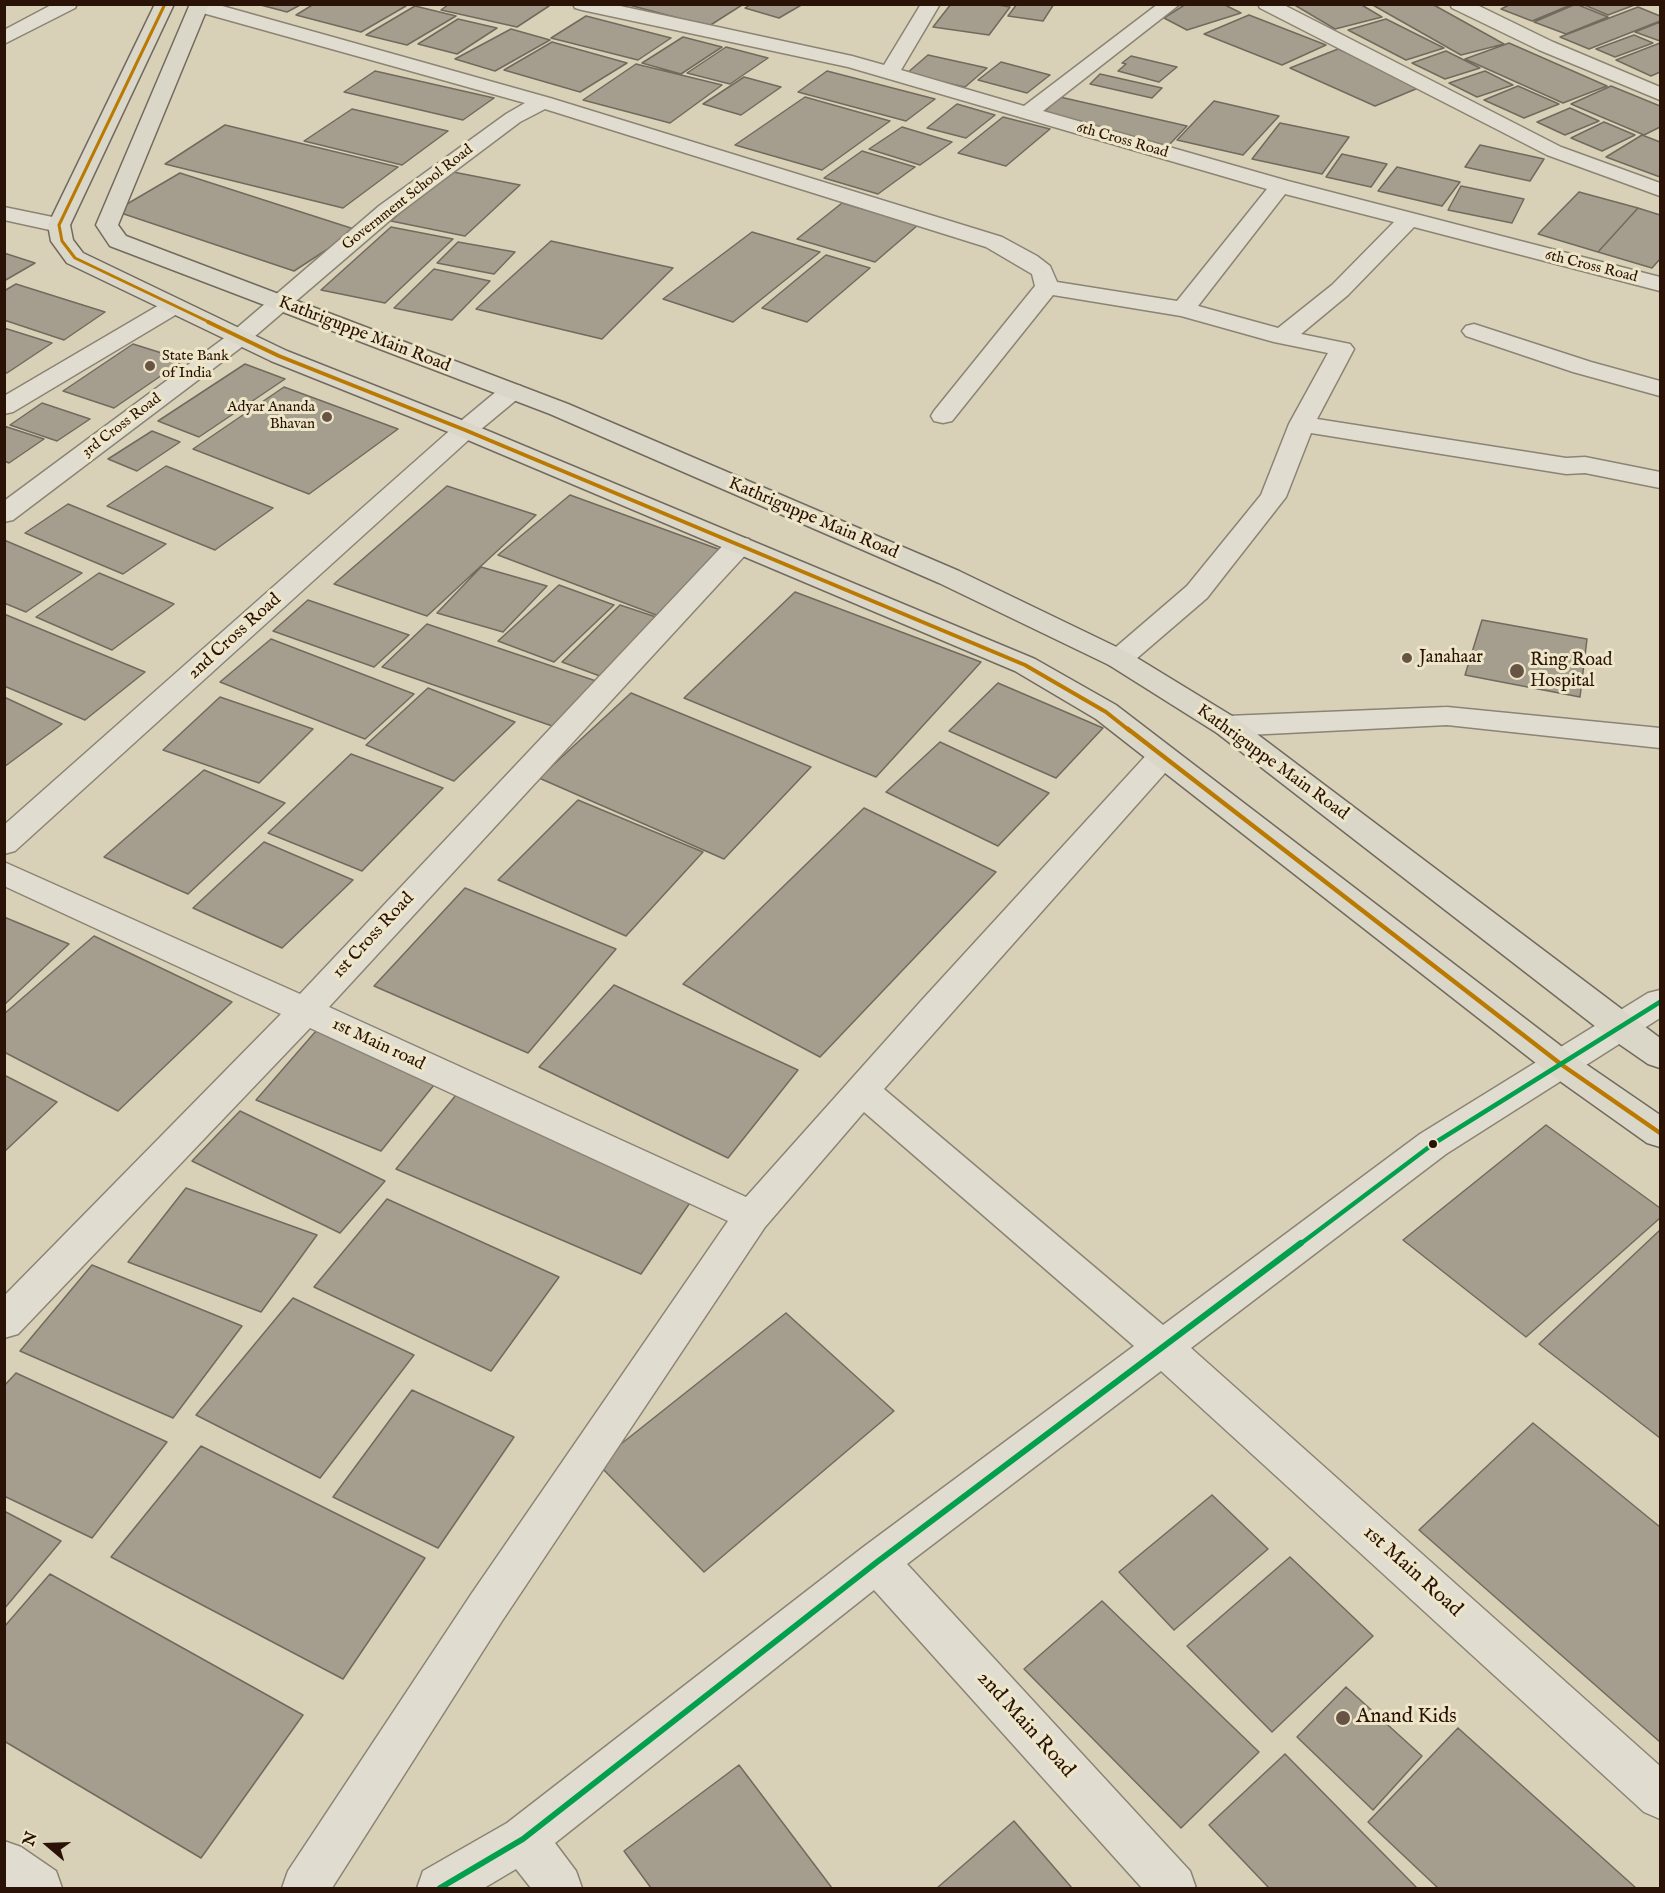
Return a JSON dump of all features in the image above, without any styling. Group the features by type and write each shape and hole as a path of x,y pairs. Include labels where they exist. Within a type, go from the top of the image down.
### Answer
{"main road":[{"path":"165,4 59,225 62,241 75,258 279,356 465,430 1025,665 1106,712 1562,1065 1660,1133"},
{"name":"Kathriguppe Main Road","path":"200,5 108,225 118,241 560,409 949,578 1119,659 1227,726 1621,1028 1660,1055"}],"street":[{"path":"9,32 68,4"},
{"name":"6th Cross Road","path":"582,4 852,62 1280,186 1660,284"},
{"path":"889,73 931,4"},
{"path":"1026,114 1172,4"},
{"path":"1267,4 1554,151 1660,190"},
{"path":"1459,4 1546,46 1660,94"},
{"path":"200,5 543,102 994,242 1035,265 1042,272 1047,287"},
{"name":"Government School Road","path":"239,338 387,211 513,118 543,102"},
{"path":"1183,309 1280,186"},
{"path":"4,213 59,225"},
{"path":"1282,337 1340,290 1409,220"},
{"path":"1047,287 1183,309 1282,337 1342,349 1302,424 1272,497 1266,506 1197,592 1119,659"},
{"path":"943,416 1047,287"},
{"path":"4,407 174,306"},
{"path":"1474,331 1582,367 1660,389"},
{"name":"3rd Cross Road","path":"4,514 239,338"},
{"name":"2nd Cross Road","path":"4,843 465,430 512,391"},
{"path":"1302,424 1566,466 1585,465 1660,480"},
{"name":"1st Cross Road","path":"4,1322 304,1012 739,545"},
{"path":"1227,726 1447,716 1660,738"},
{"path":"305,1888 487,1607 752,1216 862,1090 1162,757"},
{"name":"1st Main road","path":"4,873 752,1216"},
{"path":"440,1888 523,1839 877,1562 1433,1144 1660,1002"},
{"name":"1st Main Road","path":"862,1090 1163,1348 1660,1796"},
{"name":"2nd Main Road","path":"877,1562 1173,1888"},
{"path":"523,1839 559,1888"},
{"path":"4,1864 39,1888"}],"building":[{"path":"257,4 302,4 287,12"},
{"path":"314,4 401,4 406,6 361,32 296,15"},
{"path":"449,4 543,4 549,6 517,27 441,10"},
{"path":"625,4 742,5 709,26"},
{"path":"751,4 803,4 779,18 745,8"},
{"path":"951,4 992,4 1010,7 989,35 933,27"},
{"path":"1017,4 1054,4 1043,21 1008,16"},
{"path":"1186,4 1223,4 1241,13 1187,30 1164,18"},
{"path":"1293,4 1360,4 1382,17 1335,29"},
{"path":"1371,4 1432,4 1504,44 1461,55"},
{"path":"1511,4 1573,4 1532,21 1501,9"},
{"path":"1576,4 1608,17 1566,34 1534,22"},
{"path":"1582,4 1637,4 1608,15"},
{"path":"415,6 456,16 407,45 366,35"},
{"path":"1638,7 1660,16 1660,21 1589,49 1560,37"},
{"path":"1249,15 1326,45 1282,65 1204,34"},
{"path":"586,16 671,38 638,60 551,38"},
{"path":"458,19 497,28 457,54 418,44"},
{"path":"1386,19 1444,48 1406,60 1348,30"},
{"path":"1660,22 1660,41 1635,32"},
{"path":"511,29 550,40 495,71 455,59"},
{"path":"1634,35 1653,43 1615,57 1596,49"},
{"path":"683,37 722,47 681,74 642,63"},
{"path":"552,42 627,63 580,92 504,70"},
{"path":"1509,43 1607,86 1563,103 1465,59"},
{"path":"1660,43 1660,72 1651,76 1616,60"},
{"path":"726,47 768,58 730,84 687,73"},
{"path":"1338,49 1423,86 1375,106 1290,68"},
{"path":"1446,51 1480,68 1445,79 1412,63"},
{"path":"928,55 987,68 965,87 906,74"},
{"path":"1131,56 1177,67 1159,82 1118,71 1126,64 1122,63"},
{"path":"1001,62 1050,75 1027,93 978,80"},
{"path":"636,64 722,85 670,123 583,100"},
{"path":"375,71 494,98 463,120 344,92"},
{"path":"827,71 935,99 906,121 798,92"},
{"path":"1485,71 1513,85 1477,97 1449,83"},
{"path":"1100,74 1162,88 1152,98 1090,84"},
{"path":"744,77 781,87 741,115 703,104"},
{"path":"1518,86 1559,104 1524,118 1484,100"},
{"path":"1611,86 1660,106 1660,127 1644,135 1571,104"},
{"path":"805,97 890,121 822,170 735,145"},
{"path":"1060,97 1187,126 1168,146 1040,116"},
{"path":"1214,101 1279,116 1243,155 1177,140"},
{"path":"957,104 995,115 966,138 927,128"},
{"path":"1570,108 1599,121 1565,135 1537,122"},
{"path":"352,109 448,131 402,165 304,141"},
{"path":"1003,117 1050,129 1006,166 958,153"},
{"path":"1604,122 1635,135 1602,151 1571,138"},
{"path":"1280,123 1349,137 1322,174 1252,159"},
{"path":"225,125 398,167 343,208 165,164"},
{"path":"902,127 952,142 920,165 869,149"},
{"path":"1642,135 1660,142 1660,177 1606,157"},
{"path":"1480,145 1544,159 1530,181 1465,167"},
{"path":"862,151 915,167 878,194 824,178"},
{"path":"1342,154 1387,164 1371,187 1326,177"},
{"path":"1397,167 1460,182 1442,206 1378,191"},
{"path":"448,171 520,185 465,236 391,221"},
{"path":"180,173 357,230 294,271 115,211"},
{"path":"1461,186 1524,199 1512,223 1448,210"},
{"path":"1579,192 1638,208 1598,252 1538,234"},
{"path":"842,203 918,225 875,262 797,239"},
{"path":"1638,208 1660,215 1660,259 1652,268 1598,252"},
{"path":"391,227 453,239 385,303 321,290"},
{"path":"752,232 820,252 733,322 663,299"},
{"path":"551,241 673,268 602,339 476,309"},
{"path":"458,242 515,252 494,274 437,263"},
{"path":"4,253 35,263 4,281"},
{"path":"826,255 870,268 807,322 762,308"},
{"path":"434,269 490,281 452,320 394,308"},
{"path":"16,284 105,312 64,340 4,320 4,291"},
{"path":"4,328 52,343 7,373 4,372"},
{"path":"133,344 184,360 114,408 63,391"},
{"path":"245,364 285,379 199,437 158,421"},
{"path":"284,387 398,429 309,494 193,449"},
{"path":"42,403 90,419 57,441 10,425"},
{"path":"4,426 44,439 9,463 4,461"},
{"path":"152,431 180,442 137,471 108,459"},
{"path":"166,466 273,508 215,550 107,506"},
{"path":"447,486 536,515 427,616 334,584"},
{"path":"570,495 729,553 664,618 498,555"},
{"path":"68,504 166,544 123,574 25,533"},
{"path":"4,540 82,573 26,612 4,603"},
{"path":"481,567 547,586 503,632 437,613"},
{"path":"99,573 174,604 112,650 36,617"},
{"path":"559,585 614,605 554,662 498,641"},
{"path":"795,592 981,662 876,777 684,698"},
{"path":"308,600 409,635 374,667 273,631"},
{"path":"620,605 665,620 608,679 562,662"},
{"path":"4,614 145,672 85,720 4,686"},
{"path":"1482,620 1587,639 1580,697 1465,675"},
{"path":"427,624 596,681 555,727 382,667"},
{"path":"271,639 414,694 365,739 220,682"},
{"path":"998,683 1103,728 1056,778 949,731"},
{"path":"428,688 515,722 454,781 366,745"},
{"path":"631,693 811,767 724,859 539,778"},
{"path":"4,697 62,724 4,767"},
{"path":"220,697 313,729 259,783 163,750"},
{"path":"940,742 1049,793 998,846 886,792"},
{"path":"351,754 443,788 362,871 268,833"},
{"path":"204,770 285,803 188,894 104,857"},
{"path":"578,800 703,852 626,936 498,880"},
{"path":"864,808 996,872 820,1057 683,984"},
{"path":"264,842 353,880 282,948 193,908"},
{"path":"465,888 616,949 528,1053 374,986"},
{"path":"4,917 69,944 4,1005"},
{"path":"94,936 232,1002 118,1111 4,1052 4,1014"},
{"path":"614,985 798,1070 728,1158 539,1067"},
{"path":"316,1031 438,1080 381,1151 256,1100"},
{"path":"4,1075 57,1102 4,1152"},
{"path":"456,1095 696,1194 641,1274 396,1169"},
{"path":"240,1111 385,1181 340,1233 192,1161"},
{"path":"1546,1125 1660,1208 1660,1218 1526,1337 1403,1240"},
{"path":"186,1188 317,1235 261,1312 128,1262"},
{"path":"387,1199 559,1277 491,1371 314,1287"},
{"path":"1660,1230 1660,1438 1539,1344"},
{"path":"92,1265 242,1326 173,1418 20,1351"},
{"path":"293,1298 414,1355 320,1478 196,1415"},
{"path":"786,1313 894,1411 704,1572 597,1463"},
{"path":"16,1373 167,1442 92,1538 4,1496 4,1386"},
{"path":"412,1390 514,1437 438,1548 333,1497"},
{"path":"1533,1423 1660,1527 1660,1742 1419,1530"},
{"path":"201,1446 425,1558 343,1679 111,1557"},
{"path":"1212,1495 1268,1549 1174,1630 1119,1572"},
{"path":"4,1511 61,1541 4,1609"},
{"path":"1290,1557 1373,1636 1272,1732 1187,1646"},
{"path":"50,1574 303,1715 201,1858 4,1741 4,1627"},
{"path":"1102,1601 1259,1752 1181,1828 1024,1669"},
{"path":"1346,1687 1422,1756 1373,1810 1297,1737"},
{"path":"1458,1728 1636,1888 1438,1888 1368,1822"},
{"path":"1285,1754 1417,1888 1269,1888 1209,1825"},
{"path":"739,1765 832,1888 651,1888 624,1851"},
{"path":"1014,1821 1072,1888 937,1888"}],"transit line":[{"path":"165,4 59,225 62,241 75,258 279,356 465,430 1025,665 1106,712 1562,1065 1660,1133"},
{"path":"440,1888 523,1839 877,1562 1433,1144 1660,1002"}],"place":[{"name":"State Bank of India","path":"150,366"},
{"name":"Adyar Ananda Bhavan","path":"327,417"},
{"name":"Janahaar","path":"1407,658"},
{"name":"Ring Road Hospital","path":"1517,671"},
{"name":"Anand Kids","path":"1343,1718"}]}
